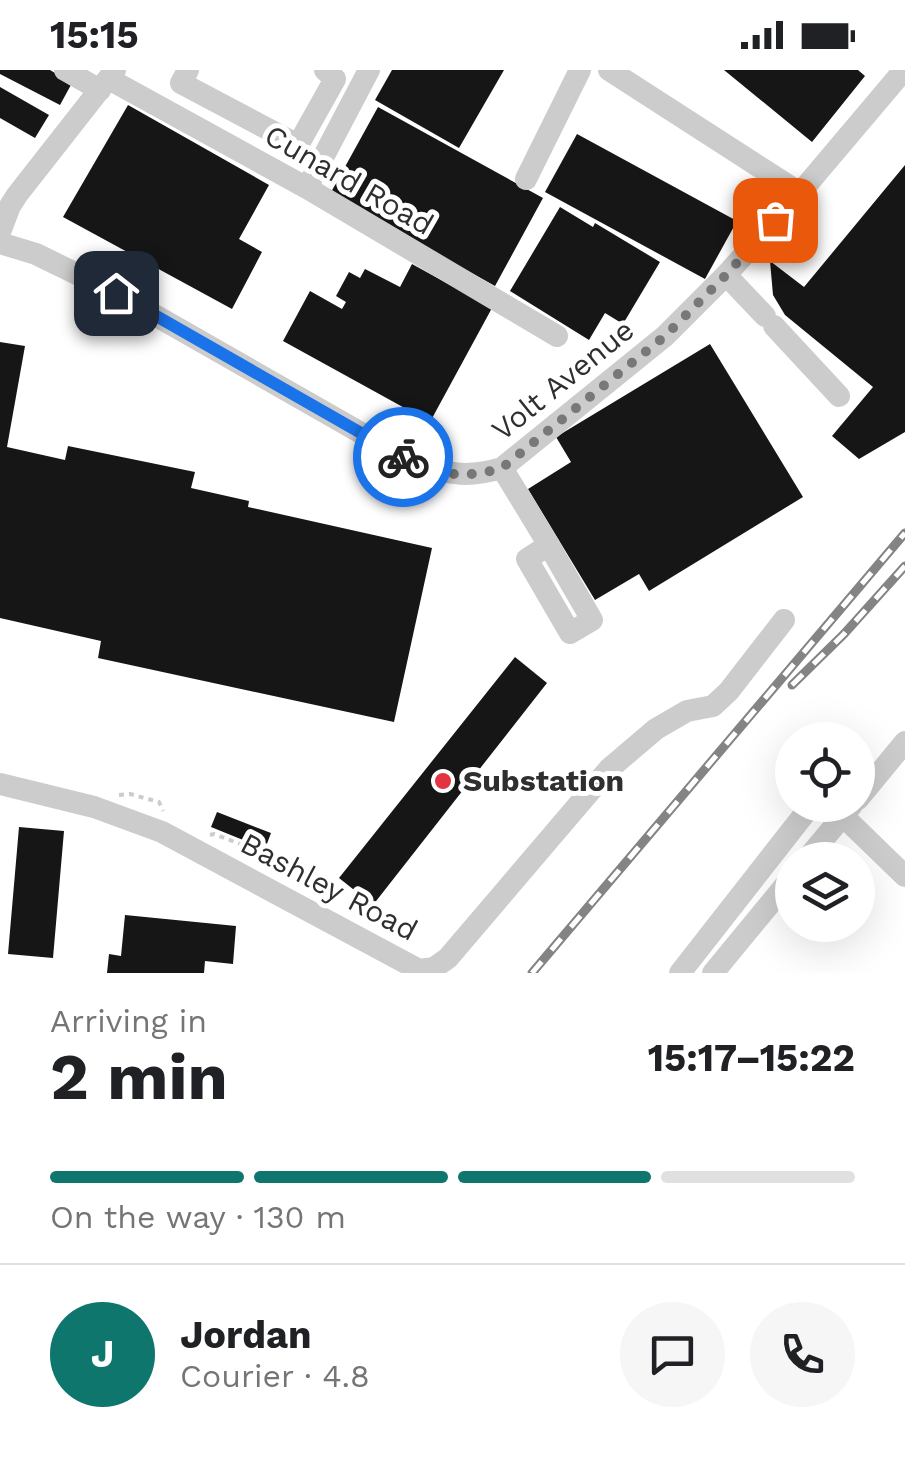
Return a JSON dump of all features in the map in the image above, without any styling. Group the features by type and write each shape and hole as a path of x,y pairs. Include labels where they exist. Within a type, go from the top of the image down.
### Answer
{"street":[{"name":"Cunard Road","path":"64,70 108,80 307,188 557,336"},
{"path":"188,70 182,83 298,145 335,79 324,70"},
{"path":"307,188 369,70"},
{"path":"526,180 580,70"},
{"path":"609,70 800,193"},
{"name":"Volt Avenue","path":"0,242 36,254 116,293 418,466 472,476 502,468 665,336 800,193 904,70"},
{"path":"0,232 17,194 108,80"},
{"path":"726,275 839,396"},
{"path":"502,468 550,545"},
{"name":"Bashley Road","path":"0,784 94,807 162,832 419,970 434,968 448,958 628,750 687,710 713,706 784,620"},
{"path":"875,773 905,742"},
{"path":"680,973 798,822"},
{"path":"821,842 838,822"},
{"path":"863,822 905,876"},
{"path":"714,973 775,897"}],"building":[{"path":"0,70 50,70 72,83 60,105 0,74"},
{"path":"392,70 504,70 459,148 375,100"},
{"path":"724,70 858,70 865,76 812,142"},
{"path":"0,87 49,115 35,138 0,118"},
{"path":"128,105 269,185 239,239 262,252 232,309 63,217"},
{"path":"378,107 543,198 495,286 330,194"},
{"path":"577,134 737,221 705,279 545,192"},
{"path":"905,165 905,432 859,459 832,436 873,387 785,315 773,295 770,261 804,287"},
{"path":"560,207 660,262 623,324 605,313 589,340 510,291"},
{"path":"412,264 492,308 430,422 283,341 310,291 342,309 346,302 336,296 349,272 360,278 365,269 400,287"},
{"path":"0,342 25,346 7,447 65,460 68,446 195,472 191,488 249,501 248,507 432,548 394,722 98,658 101,641 0,618"},
{"path":"710,344 803,497 649,591 639,574 595,600 528,489 571,462 556,437"},
{"name":"Substation","path":"515,657 547,683 373,905 339,878"},
{"path":"217,812 271,833 265,849 211,827"},
{"path":"19,827 64,831 53,958 8,954"},
{"path":"125,915 236,926 233,964 205,961 204,973 107,973 109,954 121,956"}],"railway":[{"path":"532,973 905,533"},
{"path":"792,685 905,566"}],"way so far":[{"path":"403,457 418,466 456,475 472,476 502,468 665,336 775,220"}],"place":[{"name":"Substation","path":"443,781"}],"route":[{"path":"116,293 403,457"}]}
